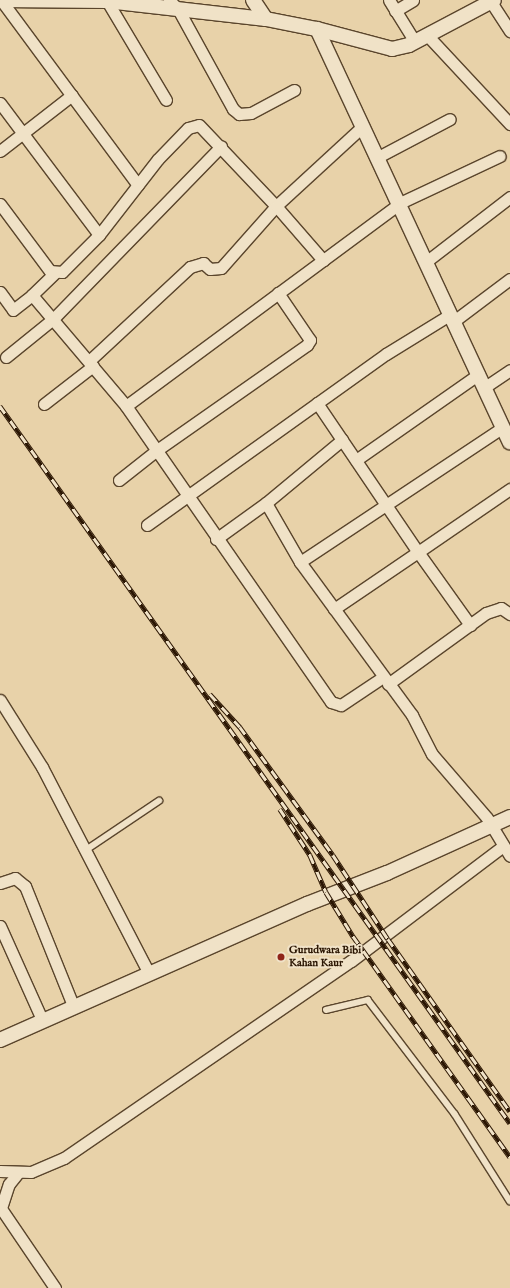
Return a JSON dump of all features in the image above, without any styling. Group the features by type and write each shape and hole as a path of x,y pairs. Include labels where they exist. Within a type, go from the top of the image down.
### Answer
{"street":[{"path":"1,0 174,5 266,19 317,29 392,49 401,48 415,42 492,1 510,31"},
{"path":"1,0 138,185"},
{"path":"253,0 266,19"},
{"path":"389,0 415,42"},
{"path":"395,11 413,0"},
{"path":"107,2 166,100"},
{"path":"174,5 233,109 239,114 251,113 294,90"},
{"path":"317,29 400,203 510,442"},
{"path":"427,35 510,124"},
{"path":"0,151 72,95"},
{"path":"0,103 99,235"},
{"path":"378,157 450,119"},
{"path":"0,204 50,271 62,272 99,235 158,160 188,128 194,125 204,128 276,206 323,260"},
{"path":"44,404 91,364 190,267 202,263 210,268 221,268 276,206 363,126"},
{"path":"6,357 53,318 221,146"},
{"path":"126,406 400,203 500,156"},
{"path":"427,261 510,197"},
{"path":"0,292 13,310 32,295 56,272"},
{"path":"147,525 386,354 453,317 510,279"},
{"path":"119,480 157,450 309,343 308,337 278,293"},
{"path":"32,295 126,406 216,539 331,702 341,705 386,681 495,608 501,608 510,614"},
{"path":"356,460 482,380 510,370"},
{"path":"317,403 418,552 470,625"},
{"path":"300,562 385,504 503,427"},
{"path":"216,539 266,503 342,440"},
{"path":"334,609 510,489"},
{"path":"266,503 300,562 412,715 439,763 489,822 510,856"},
{"path":"0,700 42,767 146,968"},
{"path":"0,1040 308,904 387,873 489,822 510,809"},
{"path":"0,1031 72,1003 146,968 301,900 341,886 489,822 510,816"},
{"path":"0,1171 18,1173 49,1166 64,1158 351,962 503,846"},
{"path":"0,883 15,878 25,886 72,1003"},
{"path":"0,926 40,1015"},
{"path":"18,1173 9,1184 1,1207 55,1288"}],"lane":[{"path":"86,850 159,800"},
{"path":"326,1010 368,1000 455,1114 510,1201"}],"railway":[{"path":"0,406 510,1123"},
{"path":"210,694 240,727 333,855 388,939 510,1111"},
{"path":"280,809 310,855 326,892 353,936 510,1157"}],"place":[{"name":"Gurudwara Bibi Kahan Kaur","path":"281,957"}]}
